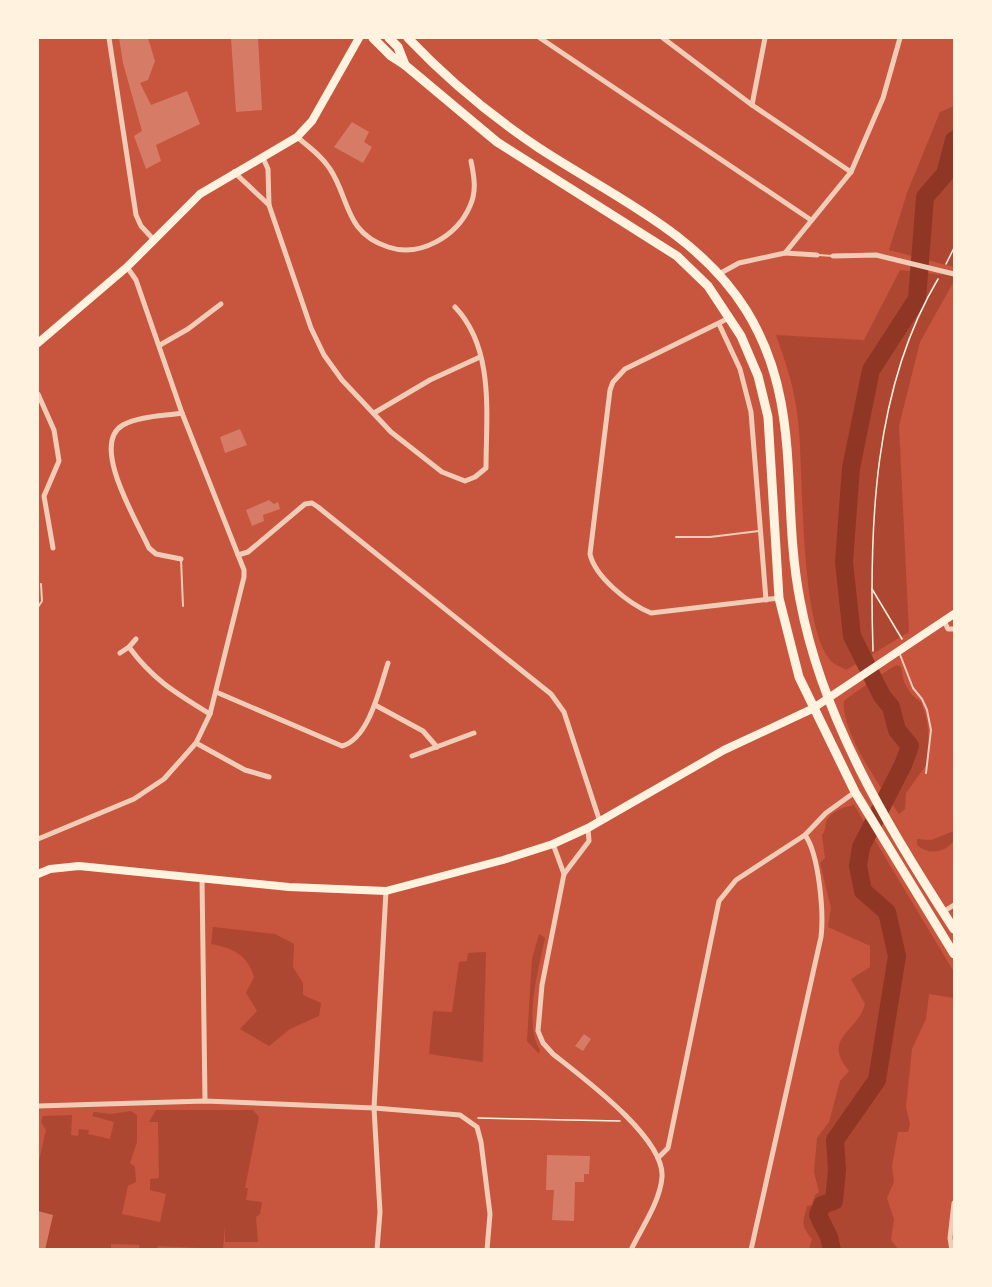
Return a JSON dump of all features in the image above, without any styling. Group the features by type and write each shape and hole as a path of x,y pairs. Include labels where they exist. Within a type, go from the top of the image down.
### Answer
{"highway":[{"path":"373,38 391,56 405,65 497,142 678,256 708,286 729,318 751,358 768,417 780,598 792,658 812,708 855,792 954,954"},
{"path":"390,38 398,47 405,65"},
{"path":"408,38 453,82 505,124 664,226 696,251 719,274 742,304 760,335 779,385 788,438 790,532 795,571 808,638 828,698 868,785 954,929"}],"main road":[{"path":"38,343 127,267 200,194 297,137 312,121 359,38"},
{"path":"38,874 50,869 79,866 344,891 386,891 503,860 553,844 588,828 724,750 812,708 900,652 954,614"}],"street":[{"path":"109,38 136,215 141,226 154,240"},
{"path":"540,38 811,220"},
{"path":"663,38 752,105 851,172"},
{"path":"752,105 765,38"},
{"path":"785,253 851,172 883,98 900,38"},
{"path":"297,137 329,167 355,225 388,247 413,250 440,241 456,226 470,206 476,182 471,161"},
{"path":"263,158 268,169 269,205 311,328 342,380 391,432 442,472 465,481 475,477 486,468 485,378 478,346 463,316 455,307"},
{"path":"234,172 240,181 269,205"},
{"path":"719,274 739,263 785,253 817,255"},
{"path":"833,256 876,255 917,263 954,274"},
{"path":"38,839 134,799 164,779 196,743 210,714 244,577 238,555 182,413 136,280 127,267"},
{"path":"160,345 188,329 220,304"},
{"path":"729,318 625,369 613,382 608,402 590,554 592,564 604,579 651,613 780,598"},
{"path":"719,324 740,369 751,412 766,600"},
{"path":"374,413 430,380 480,357"},
{"path":"38,394 54,430 59,461 44,496 53,548"},
{"path":"181,559 156,554 149,548 119,485 110,444 117,429 130,422 182,413"},
{"path":"238,555 248,552 305,504 312,503 318,507 551,694 564,712 600,822"},
{"path":"944,621 948,629 954,629"},
{"path":"120,652 136,639"},
{"path":"129,647 162,685 210,714"},
{"path":"216,692 342,746 353,742 359,735 375,705 388,663"},
{"path":"375,705 423,731 437,747"},
{"path":"412,756 474,733"},
{"path":"196,743 245,770 269,777"},
{"path":"658,1158 668,1148 719,901 736,880 805,835 826,813 855,792"},
{"path":"588,828 589,841 564,874 542,985 538,1031 547,1048 628,1118 658,1158 662,1175 660,1187 631,1250"},
{"path":"751,1250 821,937 822,914 814,861 805,835"},
{"path":"553,844 564,874"},
{"path":"202,877 205,1101"},
{"path":"377,1250 380,1212 374,1108 386,891"},
{"path":"943,912 954,905"},
{"path":"38,1106 205,1101 450,1113 472,1121 479,1133 490,1214 487,1250"},
{"path":"952,1250 950,1238 954,1203"}],"lane":[{"path":"817,255 833,256"},
{"path":"676,537 710,537 759,531"},
{"path":"181,559 183,606"},
{"path":"38,607 42,601 41,584"},
{"path":"900,652 913,688 927,710 931,730 926,773"},
{"path":"38,1123 38,1133"}],"path":[{"path":"873,651 872,588 886,423 910,335 954,248"},
{"path":"872,588 900,652"},
{"path":"472,1121 480,1117 620,1121 628,1118"}],"shaded area":[{"path":"954,106 954,267 889,250 907,193 940,112"},
{"path":"900,270 954,276 954,281 920,342 899,426 909,632 846,670 830,660 820,641 813,614 805,546 797,409 790,377 776,335 864,340"},
{"path":"897,665 901,667 904,682 912,695 921,702 927,720 929,744 927,764 906,793 905,809 899,814 855,743 845,713 844,701"},
{"path":"854,805 954,972 954,998 929,994 926,1019 912,1049 906,1107 910,1124 908,1132 898,1132 892,1166 894,1182 887,1198 894,1219 891,1240 898,1249 809,1249 812,1239 804,1226 804,1220 807,1206 812,1205 815,1195 819,1192 814,1172 817,1138 829,1122 840,1081 849,1071 841,1060 840,1043 856,1022 865,1004 851,979 870,967 870,946 828,927 831,908 820,863 825,858 822,835 827,820 836,811"},
{"path":"954,831 954,841 942,850 927,851 917,845 917,839 931,840"},
{"path":"213,927 275,934 294,944 293,967 303,983 303,995 321,1003 319,1016 290,1029 269,1046 240,1029 257,1011 246,993 254,977 248,963 239,954 211,944"},
{"path":"539,934 545,938 536,980 533,1025 539,1054 527,1041 532,959"},
{"path":"486,952 483,1062 429,1054 433,1011 452,1012 459,962 467,961 468,953"},
{"path":"156,1110 253,1110 259,1117 245,1188 248,1188 246,1200 262,1202 260,1214 256,1217 258,1242 225,1242 225,1226 223,1249 158,1246 157,1249 140,1250 139,1245 111,1244 111,1249 38,1250 38,1165 46,1130 41,1122 43,1116 72,1115 71,1135 78,1136 79,1129 89,1130 88,1134 110,1139 114,1122 92,1116 94,1112 111,1114 131,1111 137,1115 137,1142 130,1163 135,1167 136,1182 128,1186 122,1214 160,1222 166,1194 150,1190 150,1179 159,1178 158,1122 149,1122"}],"building":[{"path":"119,38 148,38 155,61 148,80 140,83 151,105 187,91 200,124 156,145 161,161 146,169 134,136 142,131 123,63"},
{"path":"231,38 258,38 262,110 236,112"},
{"path":"352,122 369,132 364,142 372,147 363,163 334,147"},
{"path":"240,429 247,445 225,453 220,437"},
{"path":"269,500 274,504 278,502 280,509 263,515 264,521 252,526 246,510"},
{"path":"584,1034 591,1039 583,1051 575,1046"},
{"path":"547,1155 590,1156 589,1174 584,1174 584,1182 575,1182 574,1221 552,1220 554,1190 546,1190"},
{"path":"38,1211 53,1215 45,1250 38,1250"}],"waterway":[{"path":"832,1250 829,1237 818,1215 822,1205 834,1201 837,1170 835,1140 877,1080 897,956 887,912 863,891 858,866 861,847 903,765 910,746 897,730 891,707 882,696 852,636 844,562 851,468 871,370 917,299 925,197 945,174 954,140"}]}
